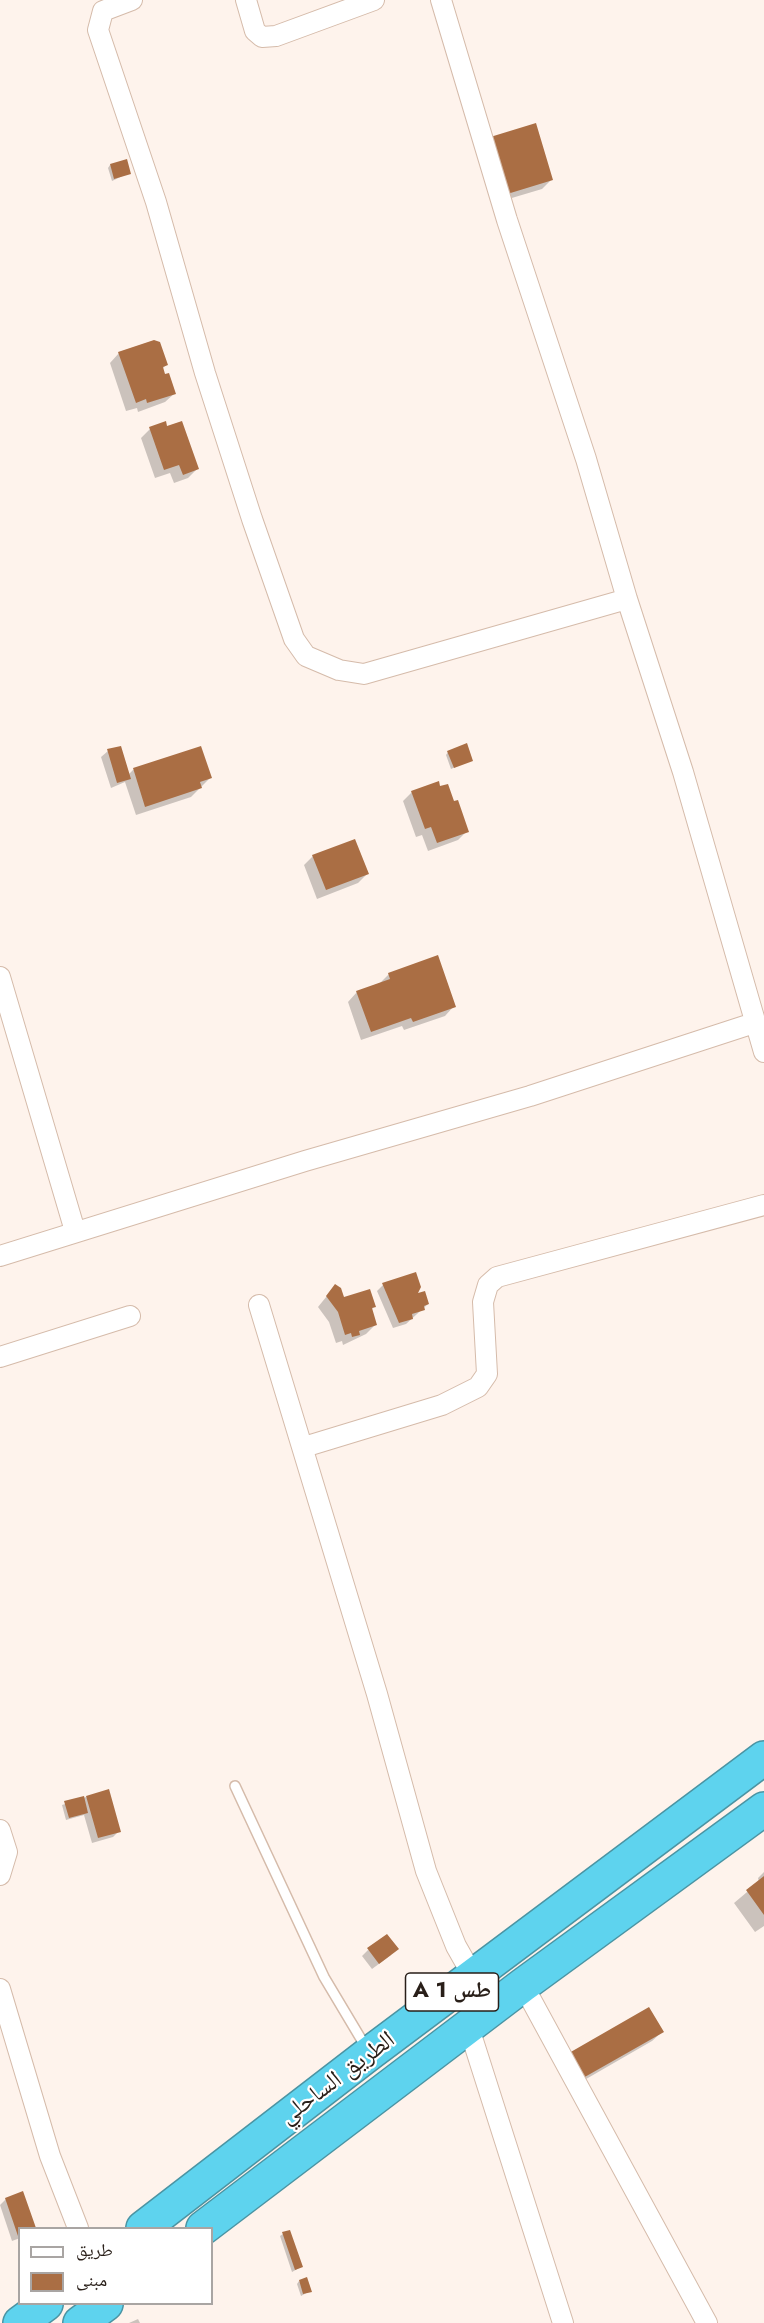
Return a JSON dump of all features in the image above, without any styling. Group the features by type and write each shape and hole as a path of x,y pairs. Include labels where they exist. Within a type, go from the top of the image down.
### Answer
{"highway":[{"name":"الطريق الساحلي","path":"146,2227 370,2053 764,1758"},
{"name":"الطريق الساحلي","path":"206,2227 469,2028 523,1984 764,1809"},
{"path":"20,2323 45,2305"},
{"path":"80,2323 105,2305"}],"street":[{"path":"132,0 103,11 98,30 156,202 205,373 252,519 294,639 306,656 339,670 364,674 627,600"},
{"path":"246,0 255,31 262,38 276,36 374,0"},
{"path":"441,0 507,220 586,459 627,600 683,772 764,1052"},
{"path":"0,977 75,1232"},
{"path":"0,1256 530,1096 754,1023"},
{"path":"304,1447 442,1405 478,1387 487,1374 483,1302 488,1285 496,1277 764,1205"},
{"path":"260,1305 408,1798 426,1871 456,1946 473,1976"},
{"path":"0,1357 130,1316"},
{"path":"0,1830 7,1852 0,1875"},
{"path":"523,1984 707,2323"},
{"path":"0,1989 50,2156 77,2227"},
{"path":"469,2028 563,2323"}],"lane":[{"path":"235,1786 324,1977 370,2053"}],"building":[{"path":"536,123 553,180 504,195 487,138"},
{"path":"127,159 131,174 114,179 110,164"},
{"path":"154,340 160,342 168,365 163,367 165,374 169,373 176,394 147,403 146,399 136,403 118,352"},
{"path":"166,421 167,426 182,421 199,469 183,475 179,465 164,470 149,427"},
{"path":"467,743 473,761 454,768 447,751"},
{"path":"121,746 131,779 117,783 107,749"},
{"path":"201,746 212,778 200,782 202,788 145,807 133,768"},
{"path":"439,781 440,786 448,784 454,801 458,800 469,832 437,843 431,827 425,829 411,791"},
{"path":"355,839 369,874 326,890 312,855"},
{"path":"438,955 456,1007 413,1022 411,1018 371,1032 356,991 390,979 388,973"},
{"path":"416,1272 421,1287 418,1293 425,1291 429,1304 424,1306 425,1310 412,1314 413,1319 399,1323 382,1283"},
{"path":"335,1284 341,1288 344,1297 370,1289 376,1307 372,1308 377,1325 359,1331 360,1335 352,1337 351,1333 345,1335 338,1312 326,1296"},
{"path":"109,1789 121,1832 98,1838 86,1796"},
{"path":"84,1796 88,1813 69,1818 64,1801"},
{"path":"764,1876 764,1915 746,1890"},
{"path":"387,1934 399,1949 379,1964 367,1948"},
{"path":"649,2007 664,2032 583,2078 569,2053"},
{"path":"23,2191 36,2227 18,2227 18,2236 5,2198"},
{"path":"290,2230 303,2267 295,2270 282,2232"},
{"path":"307,2277 312,2292 303,2294 299,2280"}]}
